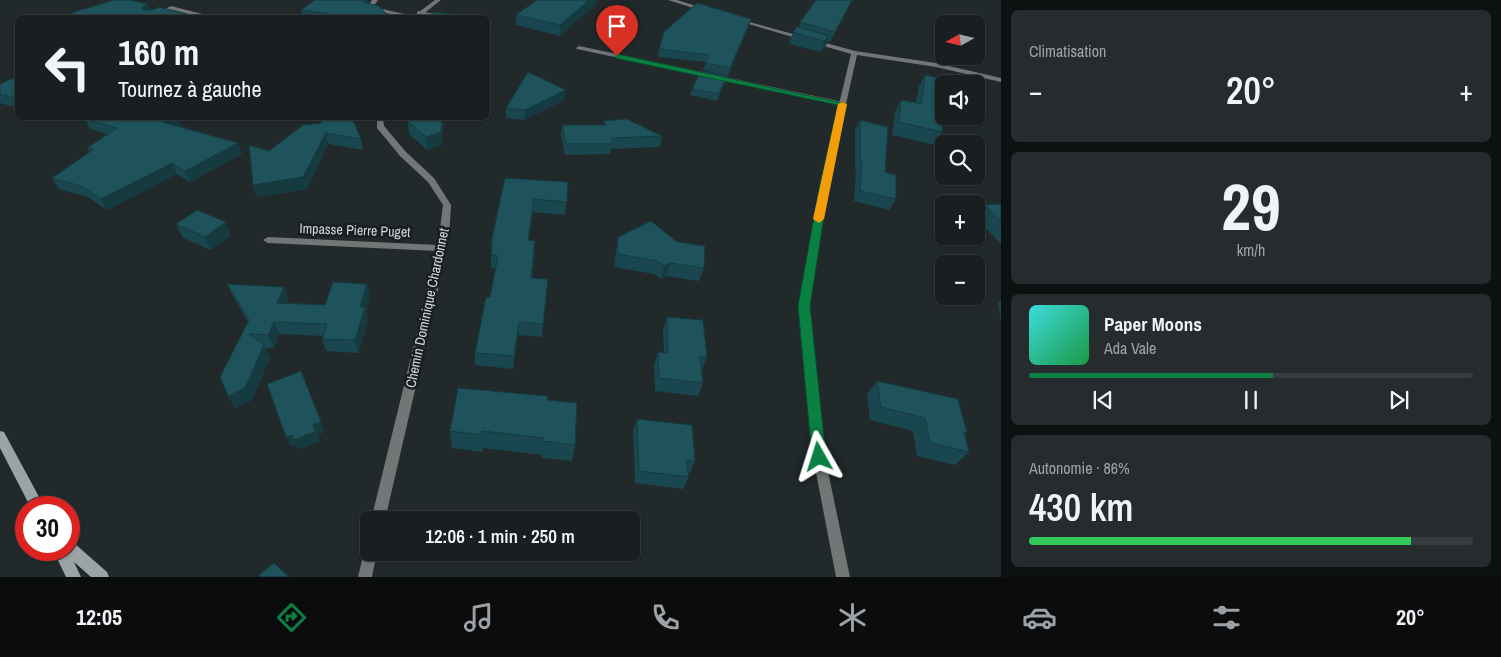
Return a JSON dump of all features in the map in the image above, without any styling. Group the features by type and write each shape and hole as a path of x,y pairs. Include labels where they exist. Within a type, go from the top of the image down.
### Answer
{"street":[{"path":"375,0 369,8 410,15"},
{"path":"417,15 438,0"},
{"path":"671,0 716,13"},
{"path":"156,15 170,8 199,15"},
{"path":"734,18 854,53 936,65 1001,80"},
{"path":"579,48 843,104"},
{"path":"843,577 819,457 804,306 824,184 854,53"},
{"name":"Chemin Dominique Chardonnet","path":"380,120 380,126 403,154 431,180 447,205 442,248 380,511"},
{"name":"Impasse Pierre Puget","path":"268,240 442,248"},
{"path":"0,436 32,496"},
{"path":"80,558 102,577"},
{"path":"66,561 74,577"},
{"path":"364,577 368,561"}],"building":[{"path":"114,0 130,0 148,4 141,8 143,10 152,10 159,7 190,15 74,15 71,13"},
{"path":"315,0 364,0 363,2 379,6 387,15 335,15 301,10"},
{"path":"537,0 589,0 560,25 516,15"},
{"path":"816,0 852,0 835,32 800,22"},
{"path":"697,3 751,19 730,68 705,63 709,55 659,49 664,32"},
{"path":"433,12 464,15 432,15"},
{"path":"797,27 829,36 824,41 793,32"},
{"path":"701,71 727,76 719,94 692,89"},
{"path":"528,72 566,90 525,110 506,108"},
{"path":"925,75 935,77 935,125 943,125 942,132 899,122 901,100 921,104"},
{"path":"15,77 15,98 0,94 0,84"},
{"path":"627,119 662,136 612,138 612,144 566,144 562,125 606,125 604,121"},
{"path":"88,120 170,120 162,122 238,143 185,171 172,163 101,199 81,186 52,178 94,149 87,148 117,128"},
{"path":"321,120 353,120 361,139 326,133 303,177 253,185 249,145 269,151 303,125 322,123"},
{"path":"408,120 442,120 441,132 426,137"},
{"path":"860,120 888,127 885,172 896,175 896,199 860,191 862,160 860,159"},
{"path":"505,178 568,182 567,202 534,199 528,240 535,241 531,278 548,279 543,324 519,322 514,356 475,353 486,297 490,297 498,256 491,255 493,244 491,243"},
{"path":"1001,204 1001,221 985,205"},
{"path":"197,210 226,222 205,237 176,224"},
{"path":"651,221 677,242 705,246 704,268 670,263 664,266 657,261 617,254 618,237"},
{"path":"333,282 367,284 360,307 365,307 355,340 322,339 327,324 274,322 268,335 249,334 264,345 245,388 228,396 220,377 249,320 227,284 284,287 277,303 325,305"},
{"path":"667,317 703,320 707,357 700,357 703,383 659,378 658,352 668,353"},
{"path":"301,371 321,422 313,425 316,431 294,440 292,435 286,437 267,384"},
{"path":"877,381 958,399 967,433 964,432 969,452 930,443 925,418 881,407"},
{"path":"458,388 548,396 547,400 577,403 575,445 543,441 544,438 482,431 482,435 450,431"},
{"path":"637,419 692,425 695,461 686,460 689,477 639,471"},
{"path":"274,563 289,577 261,577 259,575"}],"slow traffic":[{"path":"819,219 824,184 842,104"}],"route":[{"path":"617,56 843,104 824,184 804,306 819,457"}]}
